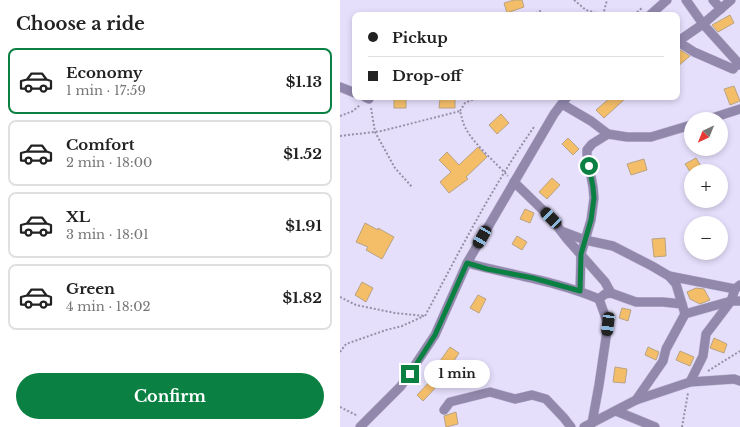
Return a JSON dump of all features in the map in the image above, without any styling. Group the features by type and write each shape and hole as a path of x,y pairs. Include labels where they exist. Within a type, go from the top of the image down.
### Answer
{"street":[{"path":"653,12 667,0"},
{"path":"680,44 694,52 732,69 739,64 703,24 686,0"},
{"path":"713,0 721,9"},
{"path":"680,40 703,24 731,0"},
{"path":"340,87 352,92"},
{"path":"360,427 402,386 435,335 467,263 554,114 565,100 590,122 608,134 627,137 651,137 684,127"},
{"path":"728,113 740,109"},
{"path":"580,291 581,254 591,220 594,198 586,155 587,150 592,144 608,134"},
{"path":"514,182 551,218 605,282 611,294"},
{"path":"561,231 585,240 613,246 669,276 676,284 685,314 666,349 663,361 636,400"},
{"path":"467,263 487,269 533,278 580,291 599,299 608,324 599,385 588,425"},
{"path":"669,276 738,287 736,301 706,334 703,356 690,382"},
{"path":"599,299 605,294 611,294 636,302 682,304"},
{"path":"685,314 736,301"},
{"path":"588,425 636,400 690,382 734,379 740,381"},
{"path":"444,410 450,402 490,392 515,399 532,395 546,399 571,427"},
{"path":"616,411 655,427"}],"path":[{"path":"574,0 586,10 593,12"},
{"path":"604,12 607,0"},
{"path":"340,116 353,111 365,100"},
{"path":"367,100 375,132 395,168 412,188"},
{"path":"340,136 382,131 460,111 465,103 472,100"},
{"path":"460,111 463,124 470,135 505,172"},
{"path":"340,352 346,344 402,326 425,316 480,214 535,126"},
{"path":"340,297 356,305 395,313 425,316"},
{"path":"340,407 368,420"}],"building":[{"path":"514,0 522,0 524,7 507,12 504,3"},
{"path":"730,15 734,23 718,32 712,25"},
{"path":"680,50 690,56 680,64"},
{"path":"734,86 740,101 730,105 724,89"},
{"path":"394,100 406,100 406,108 394,108"},
{"path":"440,100 455,100 455,108 439,108"},
{"path":"608,100 624,100 604,118 596,110"},
{"path":"501,114 509,123 497,134 489,125"},
{"path":"568,138 579,149 573,155 562,144"},
{"path":"478,147 487,157 466,177 468,179 449,193 440,182 451,172 439,160 447,152 459,165"},
{"path":"696,158 700,164 685,164"},
{"path":"644,159 647,170 631,175 627,164"},
{"path":"552,178 560,185 547,199 539,192"},
{"path":"525,209 534,213 530,223 520,219"},
{"path":"365,223 394,237 382,259 366,250 368,247 356,242"},
{"path":"517,236 527,242 522,250 512,244"},
{"path":"665,238 666,256 654,257 652,239"},
{"path":"362,282 373,288 366,302 355,295"},
{"path":"696,288 704,289 710,300 700,304 690,299 687,292"},
{"path":"478,295 486,299 479,313 470,308"},
{"path":"622,308 631,310 628,321 619,318"},
{"path":"714,338 727,344 724,353 710,348"},
{"path":"450,347 459,353 450,367 440,361"},
{"path":"648,347 659,352 656,360 645,355"},
{"path":"680,351 694,357 690,366 676,360"},
{"path":"615,367 627,369 625,383 613,382"},
{"path":"434,377 440,383 423,401 417,395"},
{"path":"456,412 458,424 446,427 444,416"}],"route":[{"path":"410,374 435,335 467,263 487,269 533,278 580,291 581,254 591,220 594,198 589,166"}]}
